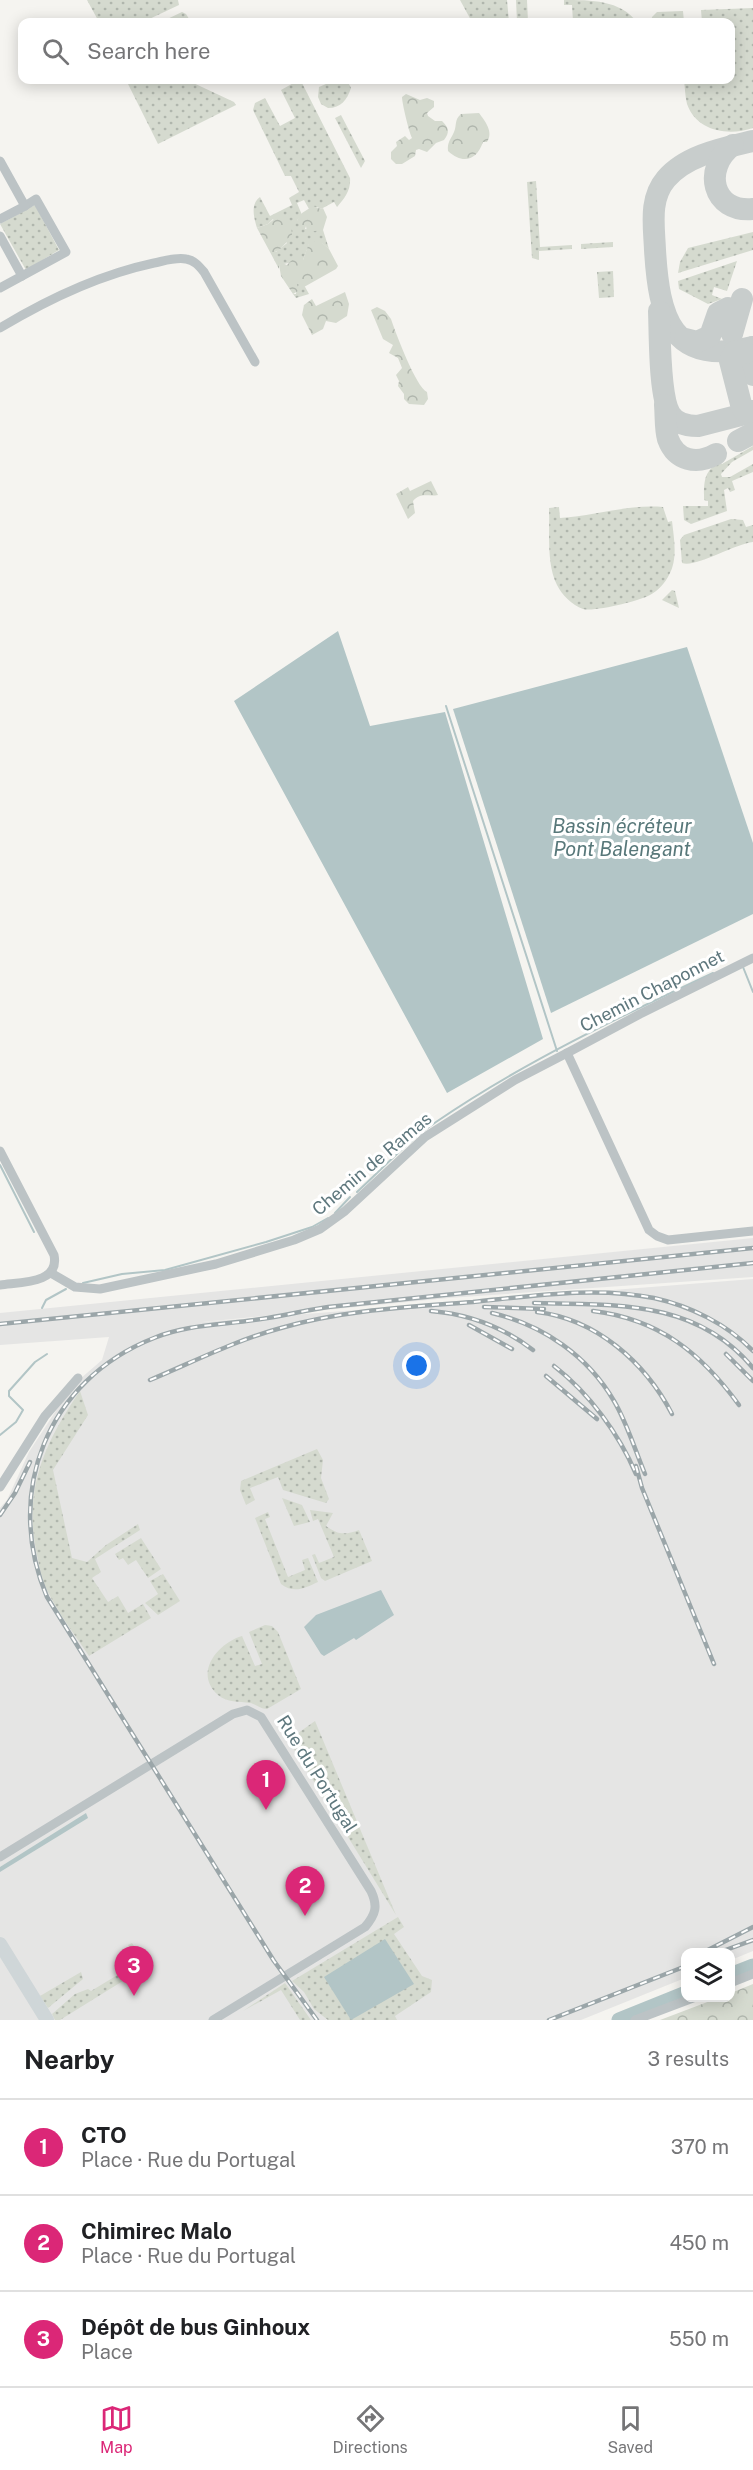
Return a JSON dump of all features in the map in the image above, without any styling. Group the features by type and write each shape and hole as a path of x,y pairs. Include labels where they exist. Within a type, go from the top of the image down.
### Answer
{"street":[{"path":"0,161 25,206"},
{"path":"0,287 66,252 36,199 1,217"},
{"path":"0,236 22,276"},
{"path":"0,328 38,305 93,281 140,266 185,259 196,262 204,272 255,362"},
{"name":"Chemin Chaponnet","path":"567,1053 753,958"},
{"path":"567,1053 649,1230 668,1240 753,1231"},
{"name":"Chemin de Ramas","path":"51,1273 75,1287 100,1289 216,1264 294,1240 320,1229 345,1211 425,1137 515,1080 567,1053"},
{"path":"0,1151 54,1255 55,1262 51,1273 33,1281 0,1285"},
{"path":"0,1486 45,1416 78,1378"},
{"name":"Rue du Portugal","path":"0,1857 233,1714 247,1710 261,1717 371,1891 376,1910 373,1918 365,1927 213,2020"},
{"path":"0,1944 47,2020"},
{"path":"735,1981 753,1974"},
{"path":"635,2020 682,2002"}],"shaded area":[{"path":"753,1238 753,1277 448,1298 203,1322 753,1279 753,1951 735,1958 735,1948 681,1948 681,1980 581,2020 0,2020 0,1508 7,1500 29,1452 59,1406 80,1379 102,1360 109,1337 0,1345 0,1313"}],"green space":[{"path":"87,0 178,0 179,5 151,18 97,18"},
{"path":"460,0 507,0 509,18 470,18"},
{"path":"516,0 527,0 528,18 517,18"},
{"path":"564,0 594,1 614,5 633,18 573,18 572,5 564,5"},
{"path":"753,8 753,128 734,132 715,130 698,121 687,104 684,84 735,84 735,18 702,18 701,10"},
{"path":"683,11 684,18 652,18 657,12"},
{"path":"182,12 188,18 169,18"},
{"path":"128,84 196,84 236,105 158,144"},
{"path":"292,84 303,84 350,178 350,186 337,207 334,202 321,209 317,207 309,209 304,200 297,203 302,215 297,220 306,226 305,229 323,230 329,249 322,243 309,244 303,260 279,265 279,269 270,252 276,252 287,243 273,219 268,224 257,228 254,216 255,203 260,197 270,216 292,205 289,198 299,192 291,176 285,176 253,110 255,103 265,98 280,126 295,118 281,90"},
{"path":"326,84 349,84 351,88 343,103 337,107 328,108 321,104 318,97 319,87"},
{"path":"406,94 420,100 427,98 434,101 434,107 427,113 428,116 435,121 442,121 448,132 444,140 436,143 427,152 416,150 415,156 402,164 396,164 391,159 391,152 397,146 396,142 405,136 409,140 412,138 402,100"},
{"path":"479,113 486,123 489,138 487,142 483,142 473,156 459,158 448,151 457,118 461,114"},
{"path":"341,115 365,161 361,168 335,118"},
{"path":"536,181 540,247 572,245 572,249 539,251 539,260 532,258 527,182"},
{"path":"35,205 59,250 26,270 0,224"},
{"path":"313,206 323,208 327,217 323,230 307,232 306,226 300,226 297,220 302,213"},
{"path":"278,216 284,216 291,226 292,235 280,250 270,252 257,228 268,224"},
{"path":"753,232 753,250 678,273 680,262 688,248"},
{"path":"319,240 329,249 338,266 304,287 297,283 298,291 293,294 281,276 279,265 282,263 287,265 295,257 303,260 309,243"},
{"path":"613,242 613,247 581,249 581,244"},
{"path":"737,261 727,291 714,287 712,295 722,299 708,304 679,289 678,281"},
{"path":"613,271 614,297 599,298 597,272"},
{"path":"297,283 304,285 309,294 296,298 293,294 296,294"},
{"path":"345,292 349,304 347,316 336,323 326,321 323,329 312,335 302,315 304,305 312,299 316,306"},
{"path":"377,307 385,311 391,319 412,371 427,392 428,399 424,405 409,404 404,399 396,375 402,368 398,358 389,353 393,345 383,339 371,310"},
{"path":"753,446 753,450 732,462 721,474 722,477 730,477 753,464 753,472 732,481 735,490 730,492 728,488 724,490 727,511 691,524 684,520 683,506 708,506 708,501 704,500 704,488 710,469"},
{"path":"431,481 438,495 416,498 413,501 415,513 408,519 396,494 408,487 410,491"},
{"path":"559,507 560,518 637,507 663,507 668,522 672,521 675,549 672,569 665,581 653,593 627,603 589,610 575,605 559,589 551,567 549,508"},
{"path":"731,519 743,520 746,527 753,525 753,542 696,562 682,563 680,540 684,535"},
{"path":"672,590 675,591 679,608 662,600"},
{"path":"80,1391 88,1415 53,1470 72,1558 87,1562 106,1545 138,1524 140,1530 95,1559 101,1572 92,1578 108,1602 118,1596 128,1613 143,1604 151,1618 89,1656 47,1590 39,1565 33,1527 35,1486 40,1466 57,1429"},
{"path":"317,1449 323,1460 321,1478 329,1499 326,1503 283,1490 278,1477 250,1488 255,1500 246,1505 240,1490 241,1481"},
{"path":"282,1498 302,1505 310,1522 294,1526"},
{"path":"310,1510 333,1513 326,1526 338,1533 359,1530 372,1561 325,1581 321,1578 312,1555 315,1554 319,1563 334,1557 318,1519 313,1521"},
{"path":"268,1512 270,1517 265,1519 288,1577 305,1570 302,1560 308,1558 318,1582 295,1589 281,1584 255,1518"},
{"path":"141,1538 161,1569 148,1578 136,1560 128,1565 123,1558 119,1560 115,1554"},
{"path":"163,1574 180,1601 158,1615 145,1603 158,1594 150,1581"},
{"path":"265,1625 272,1626 278,1632 301,1689 267,1709 222,1698 211,1686 208,1677 208,1669 212,1660 225,1645 242,1636 255,1666 262,1664 249,1632"},
{"path":"315,1721 396,1915 292,1746 294,1736"},
{"path":"398,1917 404,1927 394,1934 422,1976 432,1980 431,1992 395,2016 397,2020 328,2020 314,2009 304,1992 292,1981"},
{"path":"132,1943 147,1966 60,2020 55,2020 52,2014 75,1994 88,1989 91,1991 139,1962 128,1945"},
{"path":"81,1972 83,1979 48,2008 40,1996"},
{"path":"285,1983 311,2020 300,2020 281,1990 243,2011"},
{"path":"753,1984 753,2020 660,2020 707,2002 735,2002 735,1991"}],"water":[{"path":"338,631 370,726 445,712 543,1039 447,1093 234,701"},
{"name":"Bassin écréteur Pont Balengant","path":"687,647 753,843 753,914 551,1013 453,709"},
{"path":"381,1590 394,1615 356,1640 354,1638 324,1656 321,1654 304,1627 316,1615"},
{"path":"86,1813 88,1818 0,1872 0,1867"},
{"path":"385,1939 414,1984 351,2020 324,1977"}],"waterway":[{"path":"446,706 557,1051"},
{"path":"743,967 753,992"},
{"path":"357,1192 415,1138 469,1100 572,1042 713,973"},
{"path":"0,1165 34,1232"},
{"path":"335,1213 350,1197"},
{"path":"83,1283 122,1274 165,1270 266,1242 312,1227 328,1218"},
{"path":"42,1308 46,1300 66,1289"},
{"path":"0,1435 16,1422 23,1410 9,1396 9,1391 35,1362 47,1354"},
{"path":"735,1973 753,1966"},
{"path":"619,2020 681,1995"}],"taxiway":[{"path":"753,141 695,158 674,171 666,179 657,195 654,222 660,296 666,315 675,331 687,343 704,350 725,351 753,347"},
{"path":"733,145 717,165 716,187 720,197 728,204 753,209"},
{"path":"685,339 697,342 710,336 718,313 728,308 735,311 736,315 732,334 742,299"},
{"path":"659,311 662,380 666,405 672,417 682,424 698,426 753,412"},
{"path":"753,347 748,357 753,375"},
{"path":"746,353 734,352 730,361 742,408 745,411 753,411"},
{"path":"665,405 667,435 676,452 695,460 716,454"},
{"path":"738,441 753,433"}],"railway":[{"path":"0,1324 753,1248"},
{"path":"317,2020 274,1961 47,1597 35,1558 30,1519 33,1480 44,1444 62,1411 86,1382 117,1357 154,1338 180,1330 270,1318 328,1307 753,1263"},
{"path":"150,1380 248,1339 304,1322 376,1310 564,1293 632,1294 668,1301 720,1324 753,1351"},
{"path":"534,1303 624,1306 652,1310 680,1318 706,1329 731,1345 753,1368"},
{"path":"484,1307 544,1309"},
{"path":"431,1311 458,1315 485,1323 533,1350"},
{"path":"593,1311 617,1315 638,1322 676,1342 694,1355 725,1386 739,1405"},
{"path":"537,1312 559,1316 579,1324 616,1346 648,1377 672,1414"},
{"path":"492,1313 511,1318 546,1334 591,1370 619,1409 645,1474"},
{"path":"469,1325 512,1349"},
{"path":"726,1354 753,1381"},
{"path":"554,1366 591,1401 602,1415 621,1444 636,1474"},
{"path":"546,1376 597,1419"},
{"path":"0,1515 15,1493 30,1462"},
{"path":"636,1466 642,1488 714,1664"},
{"path":"712,1948 753,1927"},
{"path":"731,1948 753,1940"},
{"path":"549,2020 681,1968"}],"place":[{"name":"CTO","path":"266,1810"},
{"name":"Chimirec Malo","path":"305,1916"},
{"name":"Dépôt de bus Ginhoux","path":"134,1996"}]}
